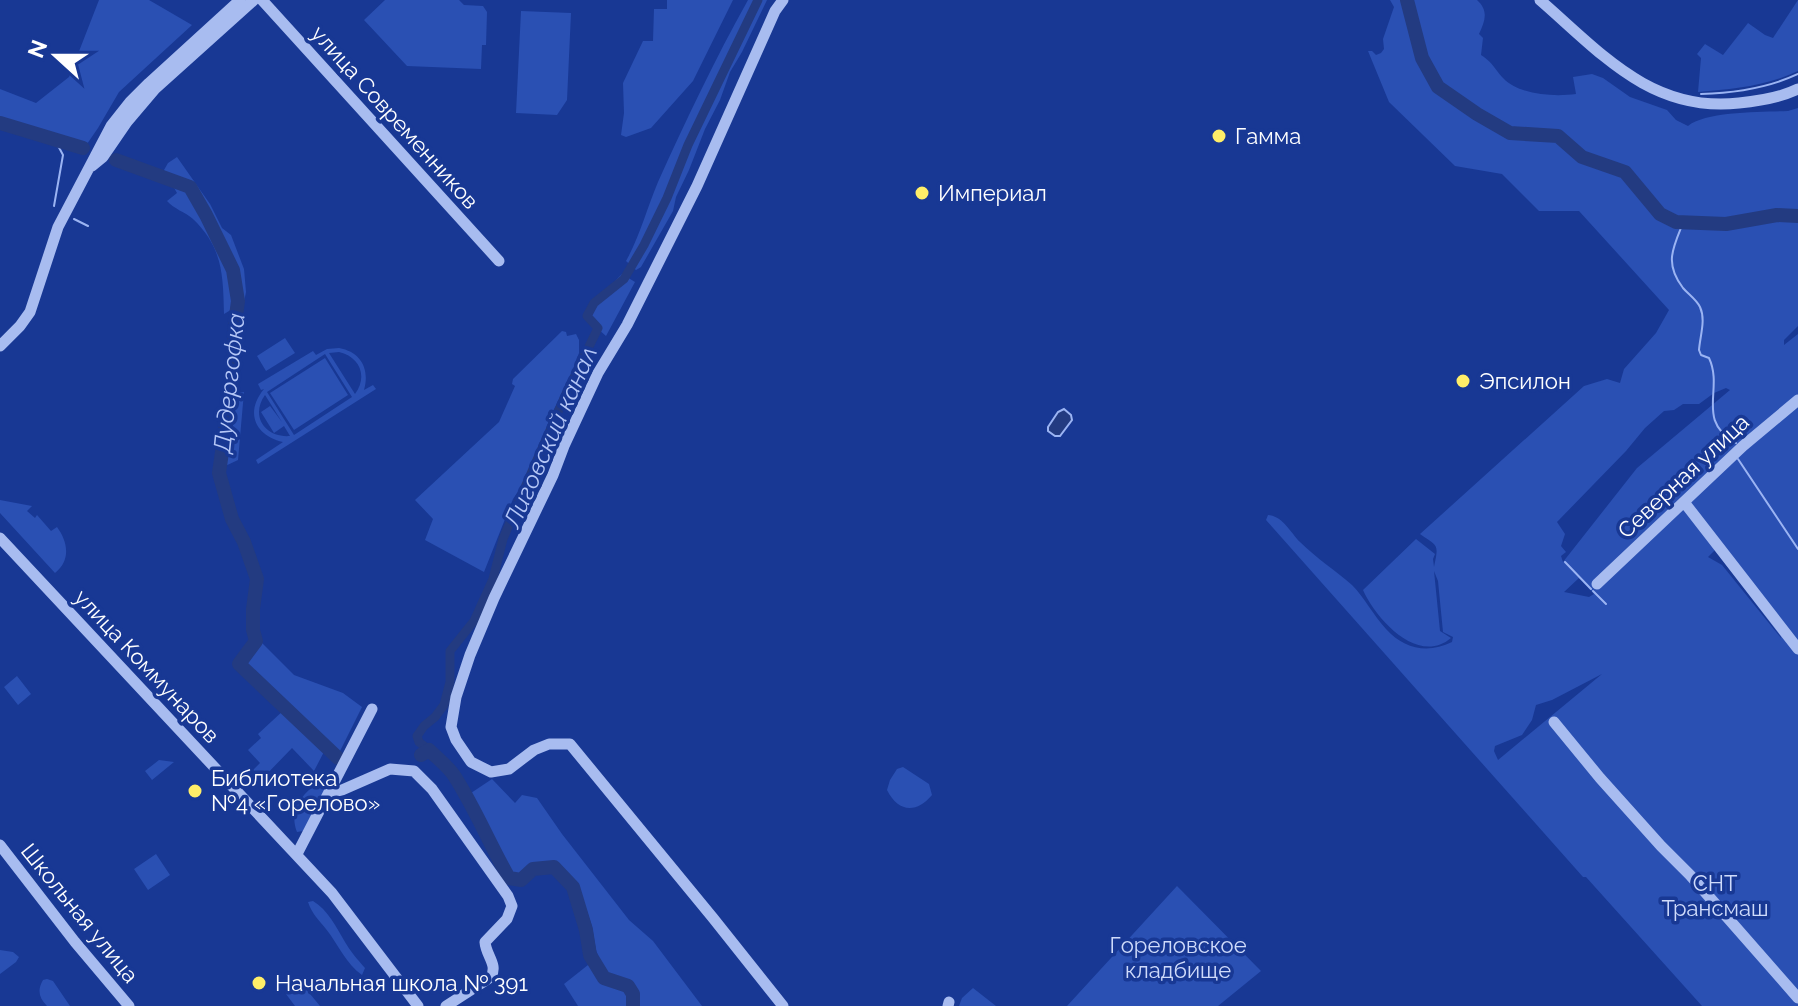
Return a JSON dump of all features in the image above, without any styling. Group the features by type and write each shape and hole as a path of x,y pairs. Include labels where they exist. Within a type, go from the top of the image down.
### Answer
{"street":[{"path":"0,346 30,312 58,227 106,133 130,102 240,0"},
{"path":"91,166 103,157 155,89 254,0"},
{"name":"улица Современников","path":"262,0 499,261"},
{"path":"783,0 775,11 697,186 627,325 598,373 494,598 461,681 451,727 471,762 491,772 509,769 534,750 549,744 570,744 783,1006"},
{"path":"1540,0 1620,70 1646,87 1676,98 1707,104 1728,104 1757,101 1798,89"},
{"name":"Северная улица","path":"1597,584 1743,446 1798,400"},
{"path":"1684,502 1798,649"},
{"name":"улица Коммунаров","path":"0,538 332,893 418,1006"},
{"path":"297,854 372,709"},
{"path":"1554,722 1600,778 1798,998"},
{"path":"329,793 390,769 414,771 432,789 508,896 512,906 510,914 485,942 494,966 491,977 446,1006"},
{"name":"Школьная улица","path":"0,845 69,935 129,1006"}],"green space":[{"path":"99,0 149,0 192,25 119,92 87,144 0,119 0,89 36,103 69,77"},
{"path":"385,0 459,0 464,5 483,6 487,12 486,45 482,45 481,69 407,66 364,20"},
{"path":"667,0 733,0 693,81 651,128 626,137 621,135 623,83 643,41 653,41 654,9 667,9"},
{"path":"748,0 767,0 730,72 676,197 673,211 641,267 636,270 626,261 658,182"},
{"name":"СНТ Трансмаш","path":"1390,0 1477,0 1484,12 1479,34 1483,38 1481,55 1510,84 1527,91 1547,95 1576,94 1573,77 1592,74 1630,97 1667,110 1676,120 1688,126 1708,117 1798,108 1798,326 1784,340 1784,345 1798,334 1798,1006 1702,1006 1583,877 1266,520 1268,515 1282,521 1306,548 1352,585 1393,636 1417,648 1434,648 1452,642 1453,637 1443,632 1438,581 1434,571 1440,631 1451,638 1438,645 1412,643 1400,635 1378,614 1363,590 1416,539 1435,554 1434,567 1436,546 1420,534 1584,386 1607,379 1620,383 1624,369 1656,333 1669,310 1579,211 1539,211 1502,174 1455,166 1389,102 1368,51 1376,55 1384,49 1383,39 1394,7","holes":["1726,388 1730,390 1637,468 1563,562 1561,556 1566,552 1561,546 1565,534 1557,522 1664,411 1674,410 1683,404 1699,404","1715,550 1781,638 1722,565 1708,557","1579,578 1594,594 1589,597 1564,592","1602,674 1498,760 1495,746 1522,735 1532,720 1536,705"]},
{"path":"1798,0 1798,71 1762,83 1698,92 1701,58 1697,54 1705,44 1723,55 1748,23 1773,38"},
{"path":"521,11 571,13 567,100 557,115 516,113"},
{"path":"177,157 210,204 222,228 231,235 244,269 244,302 224,314 222,274 216,252 193,219 167,201 177,193 164,170"},
{"path":"622,274 635,282 606,336 589,321 587,308"},
{"path":"562,331 567,336 576,334 579,353 538,452 513,499 484,572 425,540 433,519 415,500 499,422 515,386 513,379"},
{"path":"285,338 295,353 266,371 257,356"},
{"path":"339,348 353,353 365,369 364,390 373,385 376,389 258,464 256,460 283,442 266,435 256,422 255,407 264,389 261,390 258,384 313,351 316,355 327,349","holes":["339,352 352,358 360,368 361,381 355,394 329,353","325,354 352,397 294,435 267,392","265,395 282,422 270,406 261,412 274,433 284,426 290,436 273,433 262,424 259,411"]},
{"path":"325,358 348,395 294,430 270,393"},
{"path":"244,392 238,460 221,468 232,394"},
{"path":"0,500 32,506 27,511 35,518 37,515 51,531 57,527 64,539 66,557 55,573 0,513"},
{"path":"258,639 294,675 343,693 362,707 339,753 242,663"},
{"path":"17,676 31,694 18,705 4,687"},
{"path":"285,709 326,748 314,771 292,748 262,779 253,770 260,763 248,750 261,738 258,734"},
{"path":"159,760 174,762 152,780 145,771"},
{"path":"903,767 929,784 932,795 914,808 896,803 887,790 897,769"},
{"path":"327,776 331,778 303,831 297,832 297,807 306,793"},
{"path":"492,779 515,803 522,795 537,798 629,920 653,941 702,1006 638,1006 632,986 604,972 579,888 559,865 545,862 517,874 506,867 468,795"},
{"path":"156,854 170,875 148,890 134,869"},
{"name":"Гореловское кладбище","path":"1177,886 1261,971 1218,1006 1067,1006"},
{"path":"313,901 327,914 365,968 362,975 347,960 314,913 308,902"},
{"path":"0,950 13,952 19,957 0,974"},
{"path":"587,959 591,959 601,980 626,990 630,1006 578,1006 564,984 588,965"},
{"path":"43,980 53,981 70,1006 47,1006 44,1003 40,991"},
{"path":"301,983 320,1006 295,1006 286,994"},
{"path":"973,988 996,1006 959,1006 962,998"}],"shaded area":[{"path":"1064,409 1072,420 1060,436 1055,436 1048,431 1048,427 1058,412"}],"waterway":[{"name":"Лиговский канал","path":"429,750 417,736 444,705 450,682 450,651 474,621 493,579 503,539 519,501 598,328 587,316 594,303 624,279 644,245 758,0"},
{"path":"1407,0 1422,58 1438,87 1510,133 1558,136 1582,157 1625,172 1660,214 1676,222 1726,224 1777,215 1798,216"},
{"path":"1701,94 1751,89 1798,74"},
{"name":"Дудергофка","path":"0,123 83,148"},
{"path":"54,206 63,155 55,140"},
{"name":"Дудергофка","path":"116,160 190,187 233,270 238,301 233,375 219,473 232,519 257,579 253,609 256,641 239,664 338,758"},
{"path":"74,219 88,226"},
{"path":"1683,223 1672,263 1677,279 1702,312 1699,350 1701,355 1709,358 1713,370 1713,414 1724,434 1736,443"},
{"path":"1738,459 1798,549"},
{"path":"1565,562 1591,589"},
{"path":"1593,591 1606,604"},
{"name":"Дудергофка","path":"421,755 429,750 453,773 509,878 521,880 533,869 554,867 573,887 590,955 604,978 628,986 633,994 633,1006"}],"place":[{"name":"Гамма","path":"1219,136"},
{"name":"Империал","path":"922,193"},
{"name":"Эпсилон","path":"1463,381"},
{"name":"Библиотека №4 «Горелово»","path":"195,791"},
{"name":"Начальная школа № 391","path":"259,983"}]}
